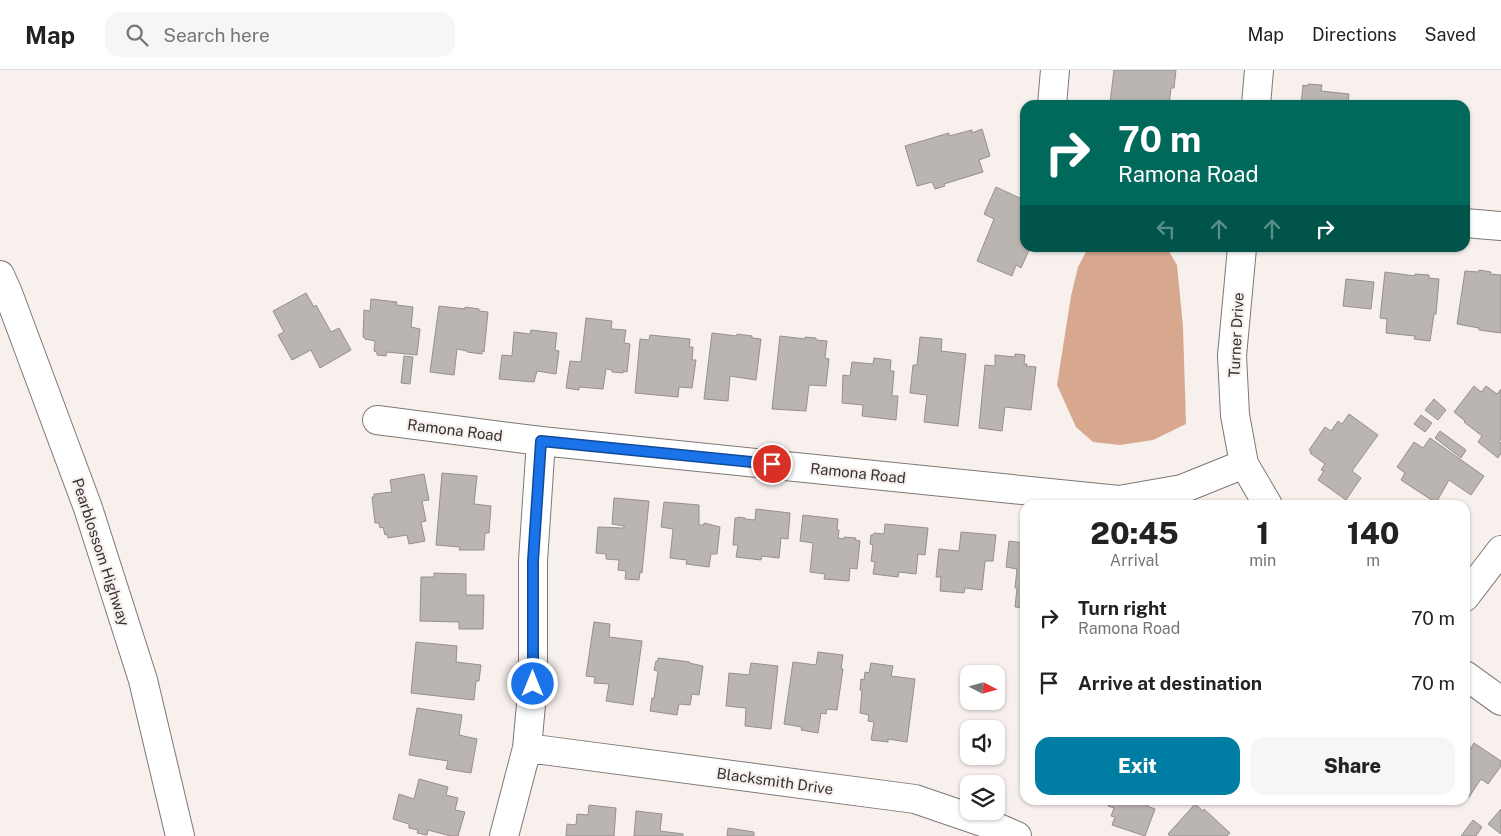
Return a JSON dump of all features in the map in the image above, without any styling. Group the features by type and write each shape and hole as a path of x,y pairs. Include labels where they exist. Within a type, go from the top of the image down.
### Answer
{"street":[{"path":"1052,100 1055,70"},
{"path":"1256,100 1259,70"},
{"path":"1470,223 1501,226"},
{"name":"Turner Drive","path":"1242,252 1232,356 1234,415 1244,464 1265,500"},
{"name":"Pearblossom Highway","path":"0,275 88,508 143,680 180,836"},
{"name":"Ramona Road","path":"377,420 541,441 1119,500 1182,489 1244,464"},
{"path":"504,836 527,748 533,684 533,561 541,441"},
{"path":"1470,590 1501,550"},
{"path":"1470,679 1501,701"},
{"name":"Blacksmith Drive","path":"527,748 915,800 994,826 1017,836"}],"shaded area":[{"path":"1086,252 1169,252 1177,265 1183,327 1186,424 1153,440 1120,445 1093,442 1076,427 1057,385 1071,296 1078,267"}],"building":[{"path":"1114,70 1176,70 1174,88 1171,88 1170,100 1110,100"},
{"path":"1308,84 1322,85 1321,91 1349,94 1348,100 1302,100 1303,85 1308,86"},
{"path":"982,129 990,156 979,160 983,172 944,184 945,186 935,189 932,182 917,186 905,146 949,133 949,136 972,130 972,133"},
{"path":"996,187 1020,198 1020,252 1028,252 1021,268 1016,265 1012,276 977,261 994,219 984,214"},
{"path":"1479,270 1501,275 1501,333 1457,324 1465,271 1478,272"},
{"path":"1385,272 1415,276 1415,274 1429,275 1429,278 1439,279 1436,314 1434,314 1430,341 1414,339 1415,336 1386,333 1387,319 1380,318"},
{"path":"1346,279 1374,282 1371,309 1343,306"},
{"path":"306,293 314,307 316,305 331,332 339,328 351,350 320,368 311,350 292,360 278,335 284,332 273,311"},
{"path":"371,299 397,302 396,305 413,307 411,327 420,329 417,355 387,352 386,356 377,355 377,352 374,351 375,341 363,337 364,310 370,311"},
{"path":"439,306 465,309 465,307 488,312 484,352 482,351 482,354 457,349 454,375 430,372"},
{"path":"586,318 612,321 611,329 626,330 624,343 630,344 627,372 612,372 612,370 606,369 603,389 579,387 579,390 566,388 570,361 581,362"},
{"path":"531,330 557,333 555,350 559,351 556,374 537,371 534,382 499,379 502,355 512,356 514,332 530,334"},
{"path":"712,333 737,336 737,334 761,339 756,380 730,376 728,401 704,399"},
{"path":"650,335 690,339 689,347 693,347 692,360 696,360 692,388 679,387 678,397 635,393 640,339 649,340"},
{"path":"780,336 805,339 805,337 816,338 816,340 827,341 825,358 829,359 826,386 809,385 806,411 772,409"},
{"path":"920,337 942,339 941,351 966,354 958,426 924,422 927,395 910,393 913,365 917,365"},
{"path":"1015,354 1025,355 1024,364 1027,364 1026,366 1036,367 1031,410 1005,407 1002,431 979,428 985,365 995,366 995,355 1015,357"},
{"path":"404,356 413,357 410,384 401,383"},
{"path":"874,358 891,360 890,371 894,371 892,396 898,396 896,420 862,416 863,405 842,403 843,375 850,376 852,362 873,364"},
{"path":"1474,386 1481,392 1486,386 1497,394 1501,389 1501,439 1499,442 1501,443 1501,453 1498,458 1478,442 1482,436 1454,412"},
{"path":"1434,399 1446,410 1438,420 1425,410"},
{"path":"1349,414 1378,435 1352,471 1361,478 1346,500 1318,480 1324,471 1321,470 1325,464 1310,453 1312,452 1309,450 1325,427 1331,431 1338,421 1342,424"},
{"path":"1421,415 1432,423 1425,432 1414,424"},
{"path":"1440,431 1466,450 1461,458 1435,438"},
{"path":"1430,438 1484,476 1471,495 1449,480 1438,500 1431,500 1401,480 1405,473 1397,467 1414,442 1423,448"},
{"path":"442,473 477,476 474,504 491,506 489,533 485,533 484,550 459,550 460,547 436,545"},
{"path":"424,474 429,500 422,501 426,521 421,522 425,541 409,544 407,535 388,538 383,527 380,528 379,523 375,523 372,497 374,497 374,494 392,492 390,480"},
{"path":"614,498 649,501 642,573 640,572 639,580 625,579 626,571 618,570 619,560 606,559 606,554 596,553 598,527 624,528 624,526 612,524"},
{"path":"664,502 699,505 699,525 704,525 704,523 720,527 717,554 711,554 709,567 686,564 687,560 670,558 673,529 661,527"},
{"path":"756,509 790,513 788,539 781,538 779,558 762,556 761,560 736,557 738,545 733,545 735,518 755,520"},
{"path":"803,515 838,519 838,538 856,538 855,540 860,541 857,569 850,568 849,581 824,579 825,574 810,572 813,543 800,541"},
{"path":"885,524 928,528 925,555 918,554 916,574 899,572 898,577 873,574 875,562 871,561 873,545 870,544 871,535 874,533 884,534"},
{"path":"961,532 996,535 993,561 985,561 982,590 965,588 964,593 940,591 941,577 936,577 939,549 959,551"},
{"path":"1009,541 1020,542 1020,608 1015,607 1017,569 1006,567"},
{"path":"434,573 466,574 466,595 484,595 483,629 459,629 459,622 420,621 421,577 434,577"},
{"path":"594,622 610,624 609,637 642,641 633,705 606,701 609,684 594,683 595,677 586,676"},
{"path":"416,642 457,646 456,662 481,665 479,681 476,681 474,700 411,693"},
{"path":"818,652 843,655 841,669 843,669 837,710 827,709 826,714 821,713 818,733 801,730 802,727 784,724 793,662 816,665"},
{"path":"658,658 690,662 703,666 699,695 692,694 690,705 679,704 677,715 650,711 658,671 654,670"},
{"path":"751,663 778,666 771,729 745,726 746,708 726,706 729,673 749,675"},
{"path":"871,663 893,666 891,676 915,679 907,742 888,739 888,742 871,740 874,722 868,721 869,715 860,713 862,690 860,690 861,679 864,680 865,672 869,673"},
{"path":"417,708 462,715 459,735 477,739 471,773 446,769 448,761 409,755"},
{"path":"1474,743 1501,761 1501,766 1488,784 1481,779 1470,796 1470,749"},
{"path":"419,779 448,787 446,795 458,798 455,810 465,812 458,836 428,830 427,835 417,833 418,830 409,828 409,824 393,819 399,794 414,799"},
{"path":"589,805 616,808 614,836 566,836 567,824 576,825 577,814 588,815"},
{"path":"1147,805 1155,809 1145,836 1112,825 1115,817 1111,816 1114,808 1108,806"},
{"path":"1194,805 1203,811 1204,809 1230,833 1227,836 1170,836 1168,834"},
{"path":"1501,809 1501,834 1488,824"},
{"path":"636,811 662,814 660,831 683,834 683,836 634,836"},
{"path":"1473,820 1482,827 1476,836 1461,836"},
{"path":"728,828 754,832 754,836 727,836"}],"route":[{"path":"533,684 533,561 541,441 772,464"}]}
